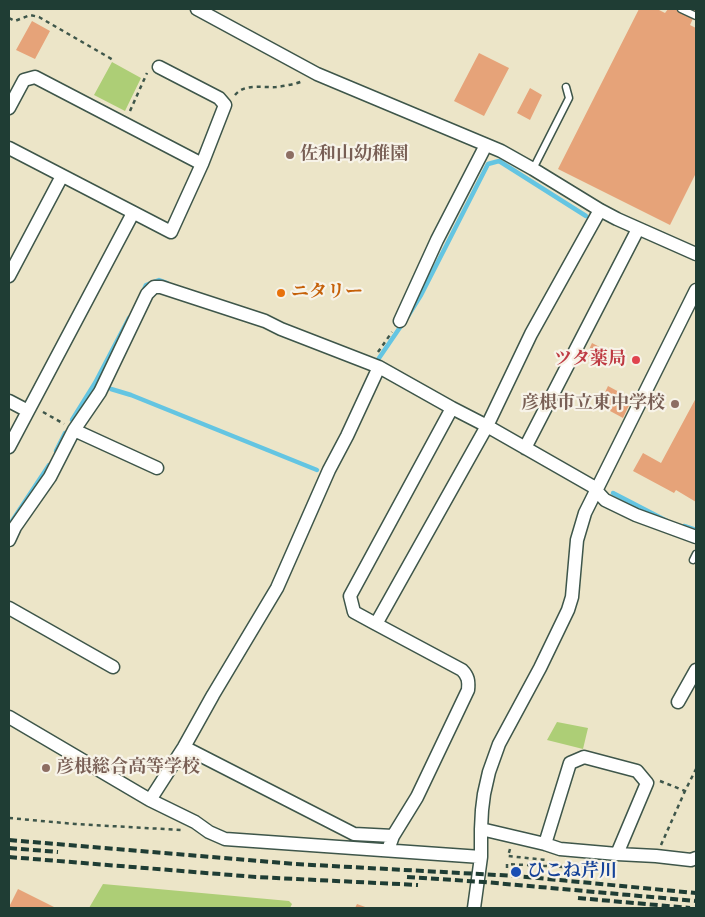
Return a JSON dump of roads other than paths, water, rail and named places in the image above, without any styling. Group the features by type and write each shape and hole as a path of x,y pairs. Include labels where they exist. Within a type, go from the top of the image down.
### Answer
{"street":[{"path":"197,9 317,74 483,141 533,168 600,210 696,254"},
{"path":"9,148 172,232 226,105 219,98 159,67"},
{"path":"9,108 24,80 34,77 202,164"},
{"path":"400,321 483,141"},
{"path":"9,276 62,176"},
{"path":"376,624 486,426 531,334 600,210"},
{"path":"9,448 33,410 133,213"},
{"path":"525,448 638,229"},
{"path":"9,540 15,526 50,476 74,430 100,392 148,294 154,287 162,287 265,321 375,366 592,486 604,500 636,516 696,536"},
{"path":"474,908 481,857 480,829 484,794 489,772 499,744 540,668 568,610 572,597 576,540 585,513 696,290"},
{"path":"150,800 184,747 277,588 329,470 347,436 375,366"},
{"path":"9,401 33,410"},
{"path":"388,850 393,836 417,797 468,690 469,681 467,674 462,670 354,612 350,596 452,408"},
{"path":"74,430 157,468"},
{"path":"9,608 113,667"},
{"path":"678,702 696,670"},
{"path":"9,717 150,800 225,839 481,857"},
{"path":"184,747 354,834 393,836"},
{"path":"545,844 570,763 584,757 637,771 647,783 617,854"},
{"path":"480,829 560,849 692,860 696,858"}],"lane":[{"path":"681,9 696,16"},
{"path":"533,168 569,98 566,87"}],"waterway":[{"path":"408,316 421,295 488,164 499,161 586,216"},
{"path":"143,292 146,285 159,280 167,283"},
{"path":"72,420 95,383 129,318"},
{"path":"377,361 403,323"},
{"path":"111,389 131,395 317,470"},
{"path":"56,451 65,433"},
{"path":"12,521 49,465"},
{"path":"613,493 667,521"},
{"path":"684,526 696,530"}],"railway":[{"path":"9,840 295,864 516,876 696,893"},
{"path":"9,848 58,852"},
{"path":"9,857 256,877 418,885"},
{"path":"407,877 696,901"},
{"path":"578,898 690,908"}],"place":[{"name":"佐和山幼稚園","path":"290,155"},
{"name":"ニタリー","path":"281,293"},
{"name":"ツタ薬局","path":"636,360"},
{"name":"彦根市立東中学校","path":"675,404"},
{"name":"彦根総合高等学校","path":"46,768"},
{"name":"ひこね芹川","path":"516,872"}]}
